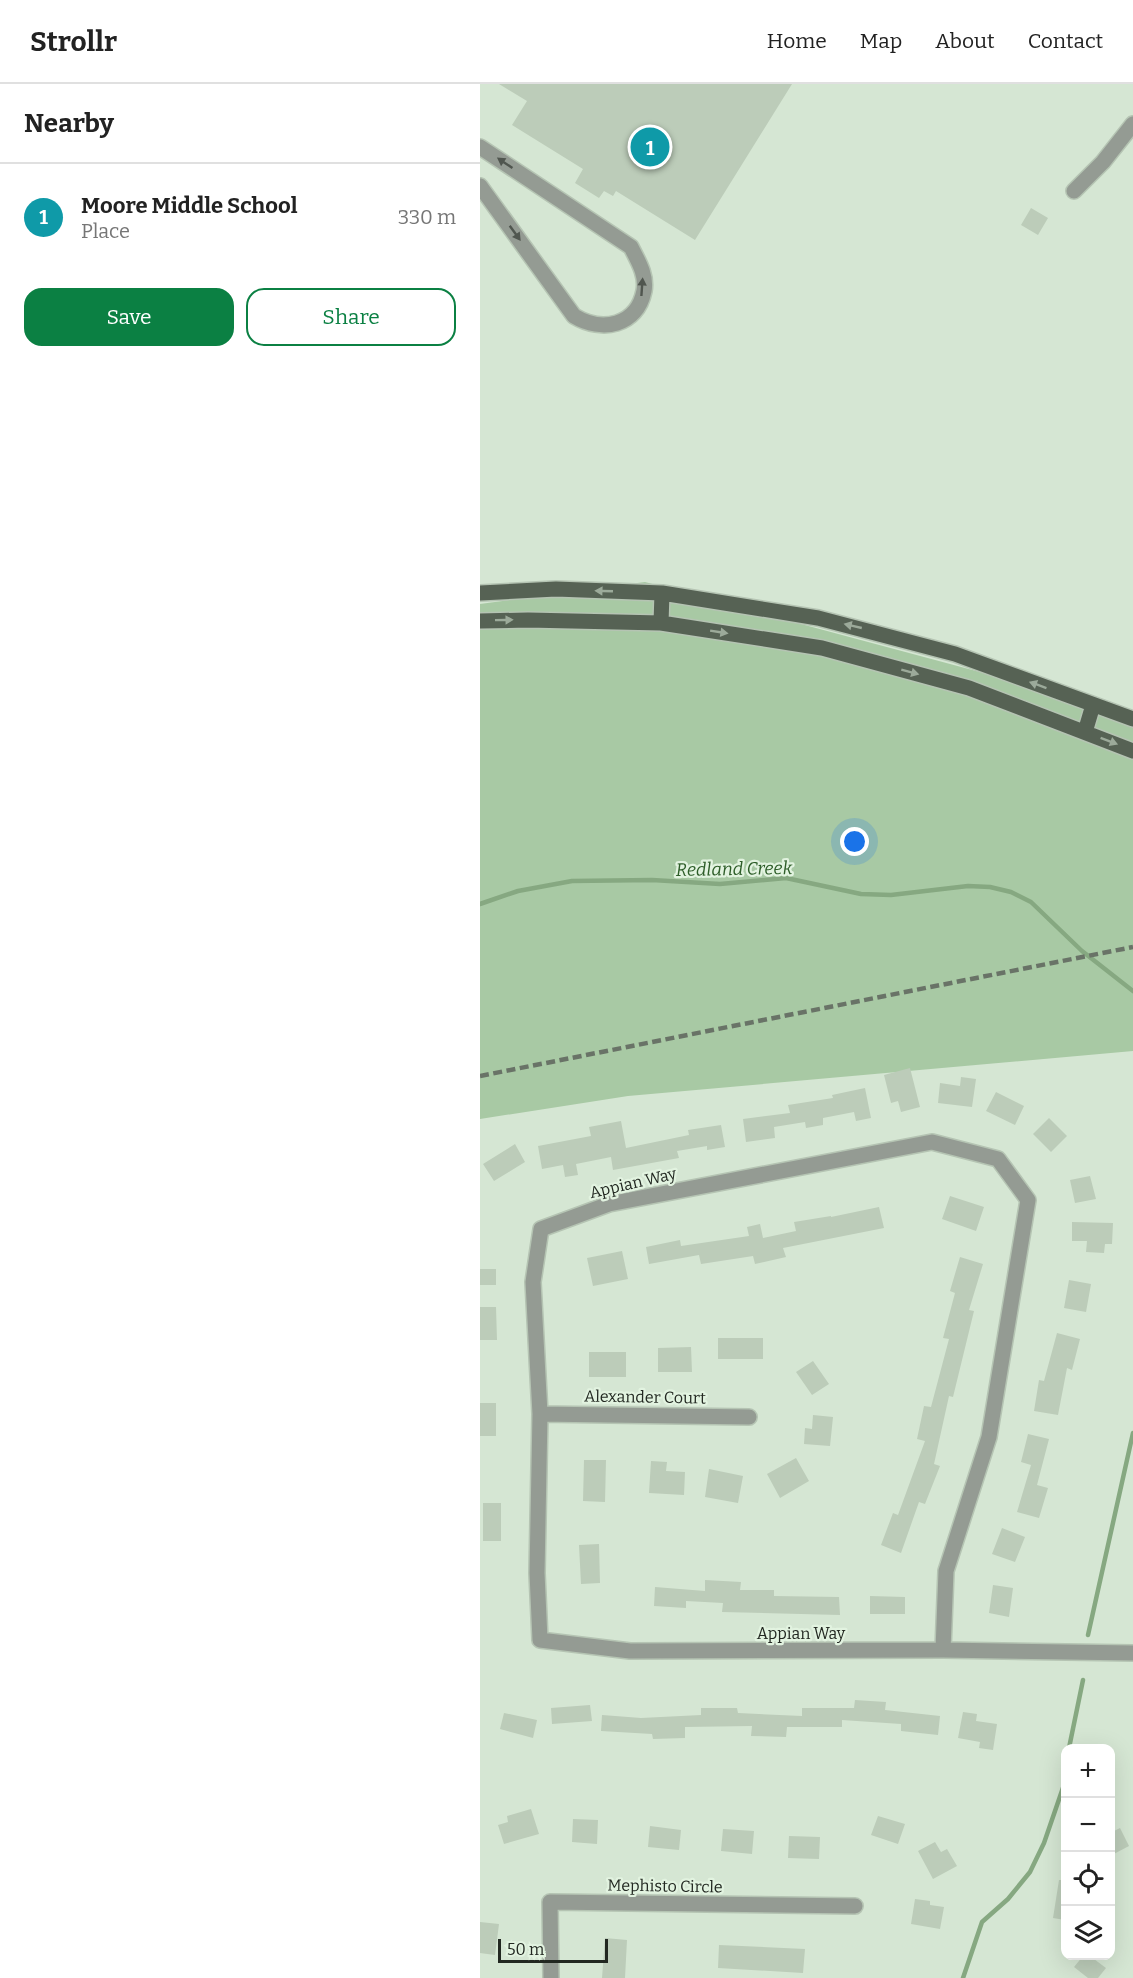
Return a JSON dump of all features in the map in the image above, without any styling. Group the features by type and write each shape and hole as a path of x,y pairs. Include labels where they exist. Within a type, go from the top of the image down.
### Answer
{"main road":[{"path":"480,593 555,589 662,593 818,618 955,654 1133,719"},
{"path":"662,593 662,623"},
{"path":"480,621 662,623 822,648 969,687 1133,751"},
{"path":"1085,732 1094,705"}],"street":[{"path":"1074,191 1103,162 1133,124"},
{"path":"480,147 631,247 642,270 644,290 639,306 630,316 609,326 595,326 574,316 480,186"},
{"name":"Appian Way","path":"943,1650 946,1571 989,1437 1028,1200 998,1159 932,1142 609,1204 541,1228 533,1282 540,1414 537,1573 540,1640 630,1652 943,1650 1133,1653"},
{"name":"Alexander Court","path":"540,1414 749,1417"},
{"name":"Mephisto Circle","path":"551,1978 550,1902 855,1906"}],"green space":[{"path":"645,582 1133,713 1133,1051 628,1096 480,1119 480,604"}],"building":[{"path":"499,84 792,84 695,240 616,191 613,196 604,191 599,198 575,183 583,169 512,125 527,101"},
{"path":"1031,208 1048,218 1038,235 1021,225"},
{"path":"910,1068 920,1107 901,1112 898,1101 891,1103 884,1075"},
{"path":"961,1077 976,1079 972,1107 938,1103 940,1083 960,1086"},
{"path":"865,1088 871,1118 856,1121 854,1112 823,1118 823,1125 806,1128 805,1122 774,1127 775,1138 746,1142 743,1119 790,1113 788,1105 833,1098 832,1095"},
{"path":"996,1092 1024,1106 1015,1125 986,1111"},
{"path":"1049,1118 1067,1136 1051,1152 1033,1134"},
{"path":"621,1121 626,1148 689,1135 688,1130 721,1125 725,1147 707,1150 707,1146 677,1151 679,1158 613,1170 611,1157 576,1164 578,1175 565,1177 563,1165 542,1169 538,1146 591,1136 589,1127"},
{"path":"515,1144 525,1162 494,1181 483,1164"},
{"path":"1090,1176 1096,1199 1075,1203 1070,1180"},
{"path":"950,1196 984,1207 976,1231 942,1219"},
{"path":"879,1207 884,1228 783,1248 786,1257 755,1264 753,1256 701,1264 699,1255 649,1264 646,1247 680,1240 681,1246 749,1236 747,1227 760,1224 763,1238 796,1231 794,1222"},
{"path":"1072,1222 1113,1223 1112,1244 1105,1244 1104,1253 1086,1252 1087,1241 1072,1241"},
{"path":"622,1251 628,1279 593,1286 587,1258"},
{"path":"960,1257 983,1264 969,1310 974,1311 953,1397 949,1396 934,1464 940,1466 925,1504 919,1502 901,1553 881,1545 893,1513 898,1515 925,1441 917,1439 924,1406 931,1407 949,1339 943,1338 955,1293 950,1291"},
{"path":"480,1269 496,1269 496,1285 480,1285"},
{"path":"1069,1280 1091,1284 1086,1312 1064,1308"},
{"path":"480,1307 496,1307 497,1340 480,1340"},
{"path":"1057,1333 1080,1339 1072,1370 1067,1368 1058,1415 1034,1411 1039,1380 1044,1381"},
{"path":"718,1338 763,1338 763,1359 718,1359"},
{"path":"691,1347 692,1372 658,1372 658,1348"},
{"path":"589,1352 626,1352 626,1377 589,1377"},
{"path":"813,1361 829,1384 812,1395 796,1372"},
{"path":"480,1403 496,1403 496,1436 480,1436"},
{"path":"813,1415 833,1417 830,1446 804,1444 805,1428 812,1429"},
{"path":"1028,1434 1049,1439 1037,1485 1048,1488 1039,1518 1017,1512 1031,1465 1021,1462"},
{"path":"796,1458 809,1481 780,1498 767,1474"},
{"path":"584,1460 606,1460 605,1502 583,1501"},
{"path":"651,1461 667,1462 666,1471 685,1472 684,1495 649,1493"},
{"path":"709,1469 743,1476 738,1503 705,1497"},
{"path":"483,1503 501,1503 501,1541 483,1541"},
{"path":"1002,1528 1025,1537 1015,1562 992,1554"},
{"path":"599,1544 600,1583 581,1584 579,1545"},
{"path":"705,1580 741,1582 740,1590 774,1590 774,1596 839,1597 840,1615 722,1612 723,1603 686,1601 686,1608 654,1606 655,1587 705,1591"},
{"path":"993,1585 1013,1588 1009,1617 989,1613"},
{"path":"870,1596 905,1597 905,1614 870,1614"},
{"path":"855,1700 886,1702 885,1710 940,1716 938,1735 901,1731 901,1724 842,1720 842,1727 787,1727 786,1737 751,1736 752,1726 685,1727 685,1738 653,1739 652,1734 601,1731 602,1715 641,1718 701,1715 701,1708 737,1708 738,1713 802,1716 802,1708 854,1708"},
{"path":"590,1705 592,1721 552,1724 551,1708"},
{"path":"963,1712 977,1714 976,1721 997,1724 993,1750 979,1748 980,1742 958,1738"},
{"path":"504,1713 537,1720 533,1738 500,1729"},
{"path":"531,1809 539,1834 504,1844 498,1825 508,1822 507,1816"},
{"path":"878,1816 905,1824 898,1844 871,1835"},
{"path":"573,1819 598,1820 597,1844 572,1842"},
{"path":"650,1826 681,1830 679,1850 648,1847"},
{"path":"1120,1828 1129,1846 1115,1853 1115,1852 1115,1830"},
{"path":"723,1829 754,1831 752,1854 721,1851"},
{"path":"789,1836 820,1837 819,1859 788,1858"},
{"path":"935,1842 941,1852 947,1849 957,1866 933,1879 918,1851"},
{"path":"1059,1880 1061,1880 1061,1919 1053,1918"},
{"path":"915,1899 930,1901 930,1905 944,1907 940,1929 911,1924"},
{"path":"480,1922 499,1924 495,1955 480,1953"},
{"path":"605,1938 627,1940 625,1978 602,1978"},
{"path":"719,1945 805,1949 803,1973 718,1968"},
{"path":"1080,1960 1095,1960 1106,1968 1098,1978 1088,1978 1074,1967"}],"waterway":[{"name":"Redland Creek","path":"480,904 518,891 572,881 652,880 720,884 786,878 861,894 891,895 968,886 990,887 1011,892 1031,902 1082,951 1133,991"},
{"path":"1088,1635 1133,1433"},
{"path":"1070,1744 1083,1680"},
{"path":"963,1978 982,1922 1008,1899 1030,1872 1044,1843 1061,1794"}],"railway":[{"path":"480,1076 1133,947"}],"place":[{"name":"Moore Middle School","path":"650,147"}]}
